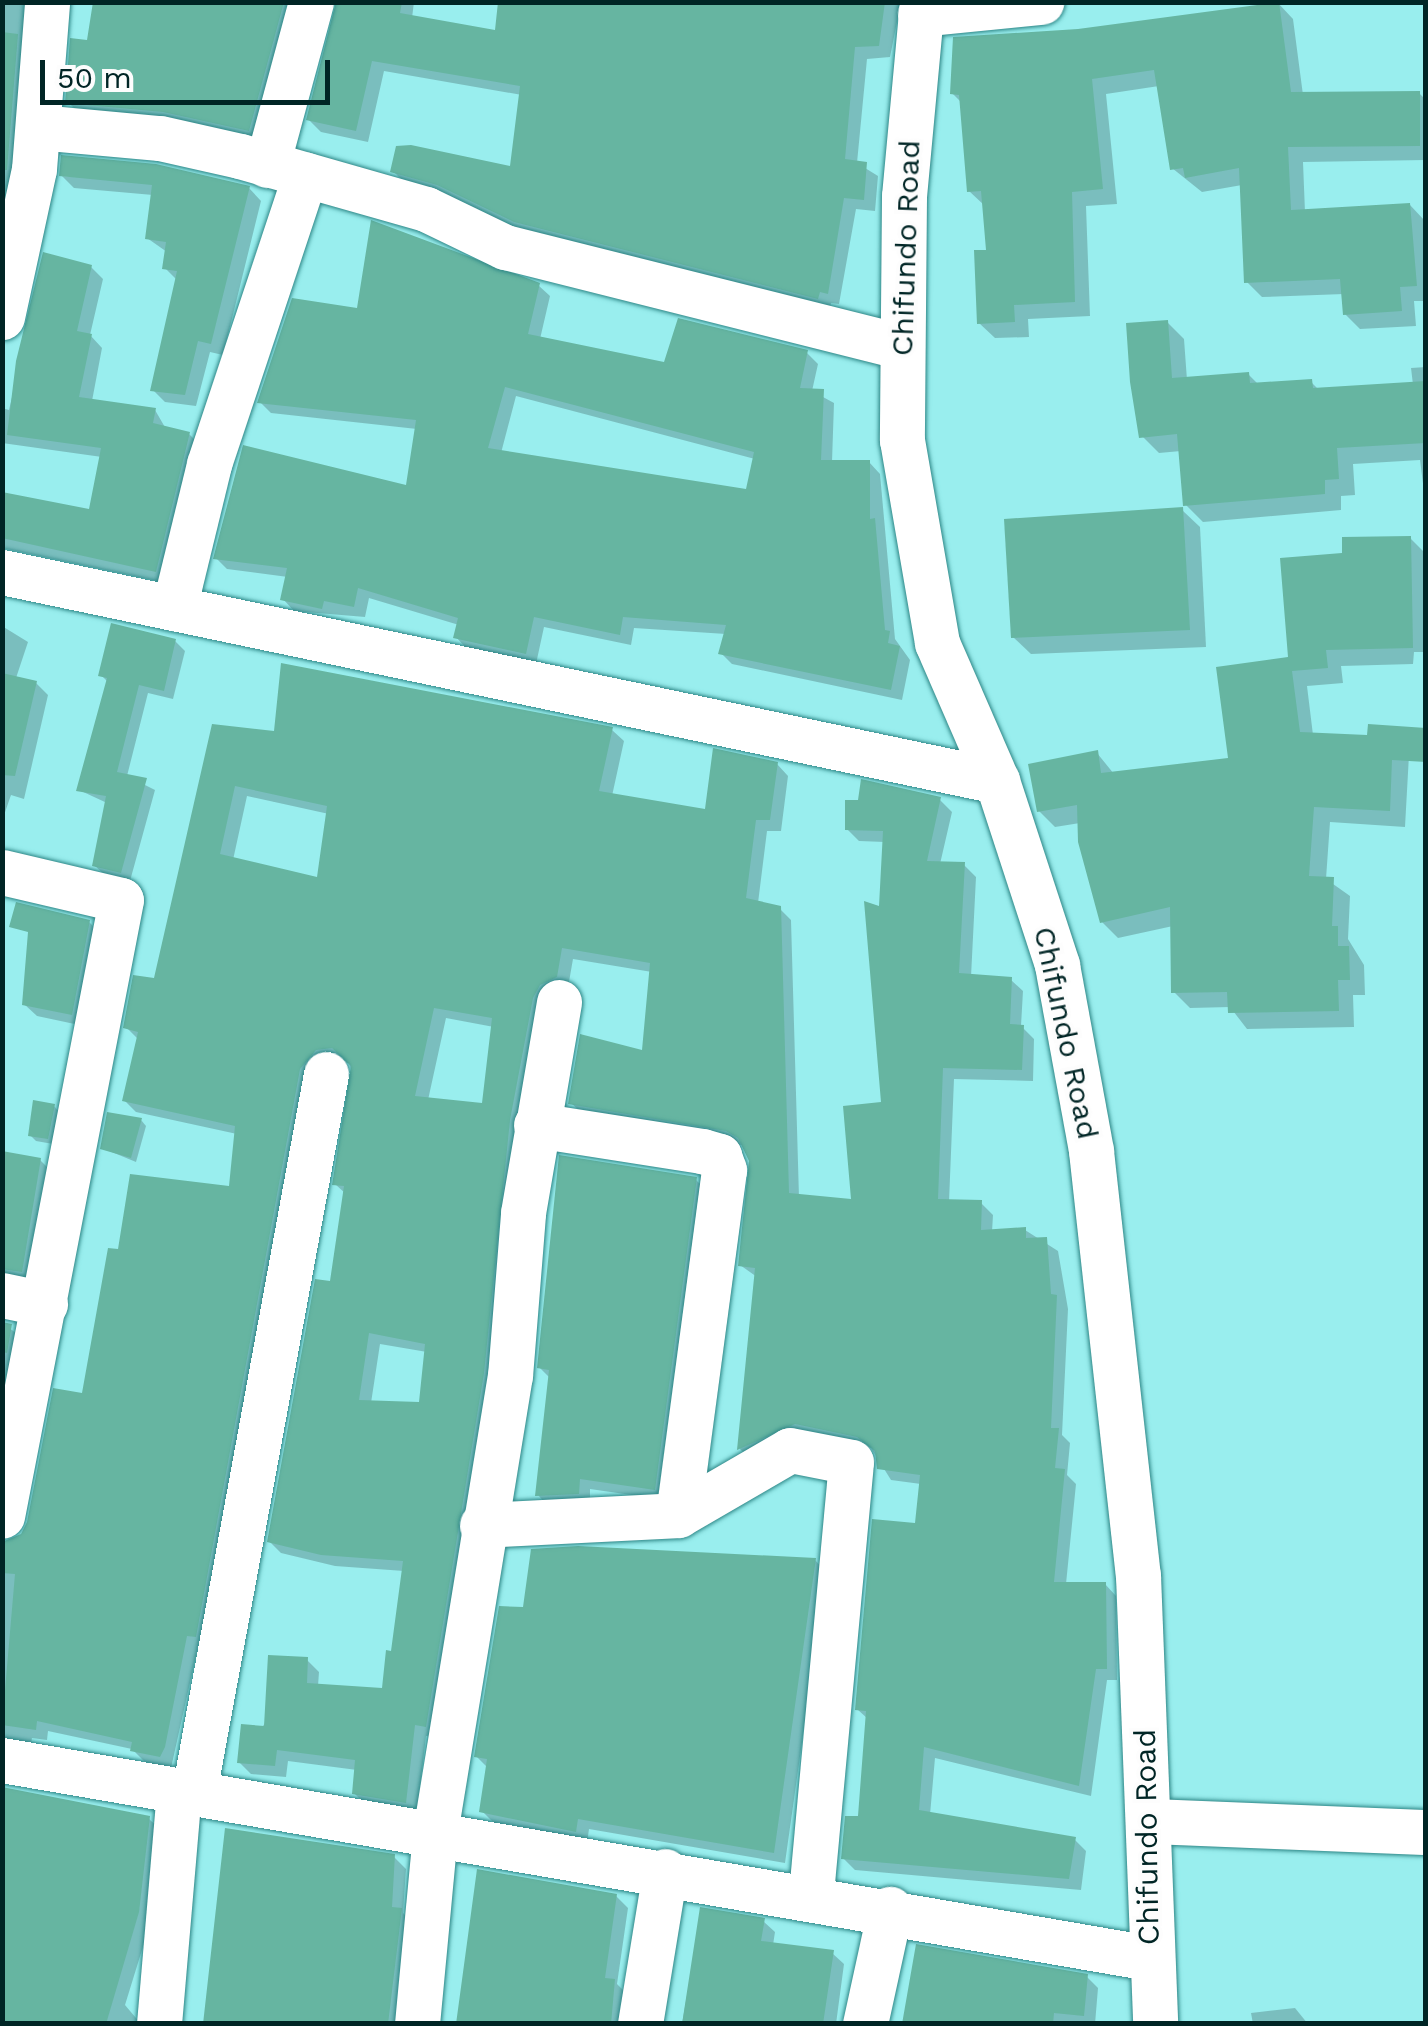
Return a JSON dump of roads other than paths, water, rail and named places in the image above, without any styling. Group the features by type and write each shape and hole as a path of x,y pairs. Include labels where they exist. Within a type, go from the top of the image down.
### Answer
{"street":[{"path":"2,317 38,127 48,2"},
{"path":"174,608 286,170 311,2"},
{"path":"921,8 1041,2"},
{"name":"Chifundo Road","path":"921,8 904,196 902,440 937,643 997,781 1058,965 1091,1151 1138,1575 1155,2024"},
{"path":"38,127 160,138 286,170 426,210 505,247 902,348"},
{"path":"2,572 997,781"},
{"path":"2,872 121,900 24,1299 2,1516"},
{"path":"417,2024 435,1832 482,1524 510,1376 536,1125 559,1002"},
{"path":"159,2024 186,1791 326,1074"},
{"path":"536,1125 702,1151 718,1156 724,1170 678,1514"},
{"path":"482,1524 678,1514 790,1450 851,1462 811,1896"},
{"path":"2,1760 890,1909 1150,1958"},
{"path":"1149,1821 1426,1832"},
{"path":"640,2024 665,1871"},
{"path":"866,2024 890,1909"}]}
